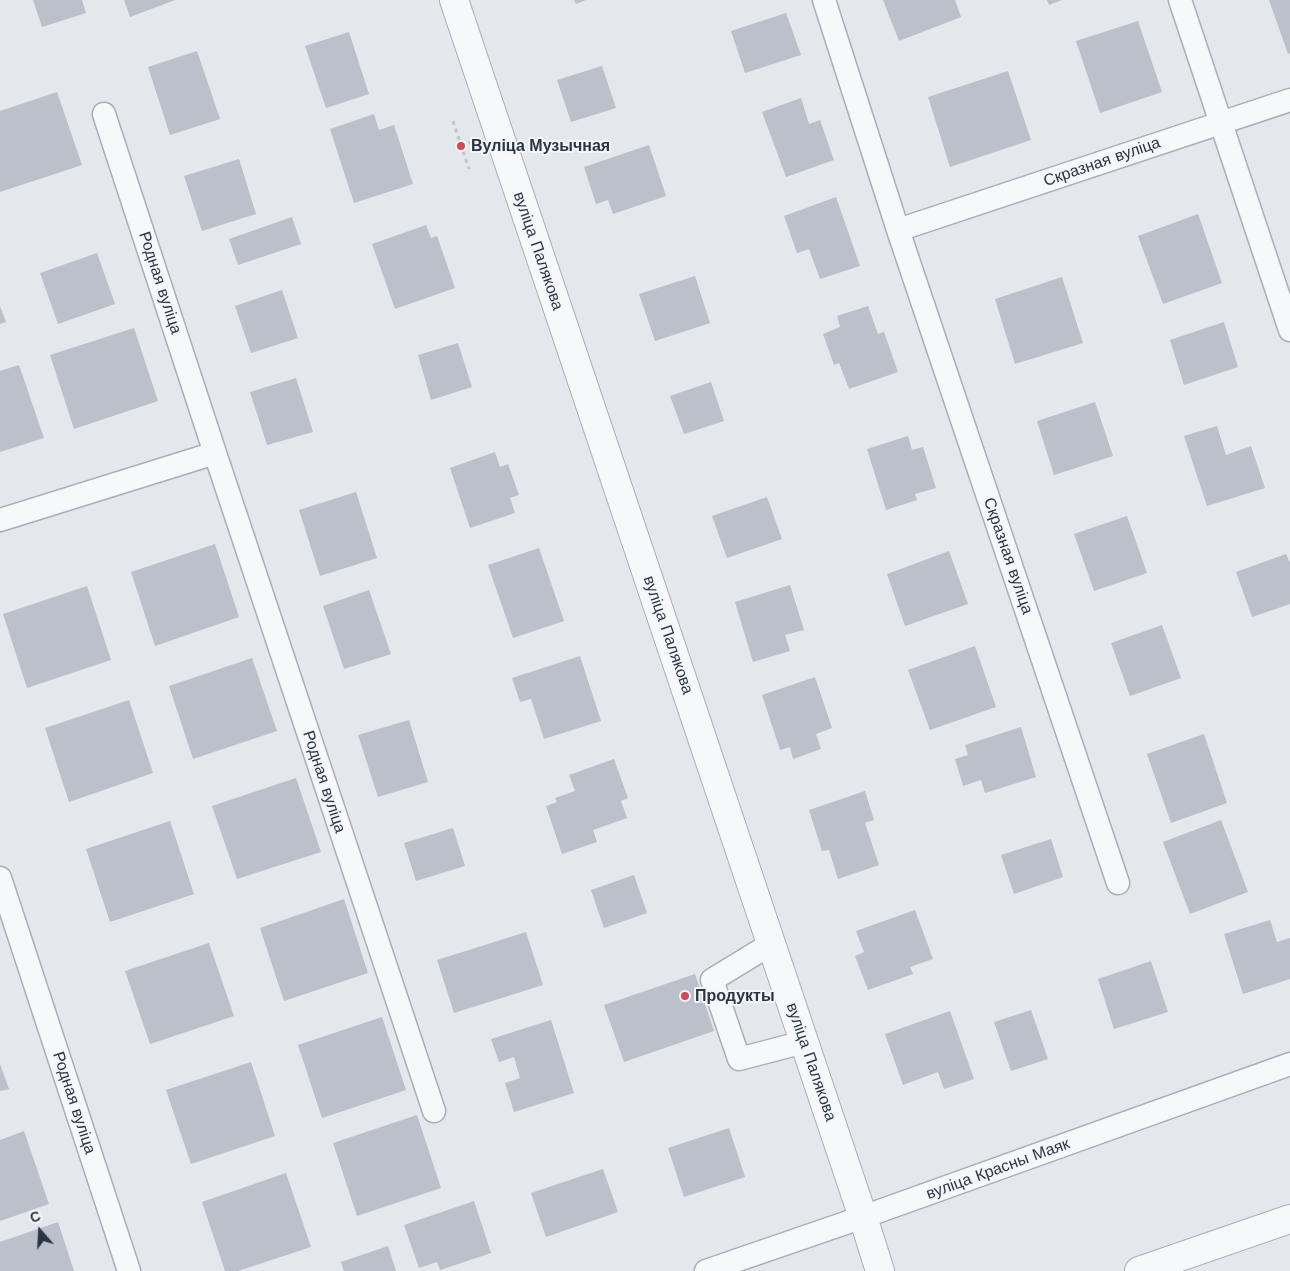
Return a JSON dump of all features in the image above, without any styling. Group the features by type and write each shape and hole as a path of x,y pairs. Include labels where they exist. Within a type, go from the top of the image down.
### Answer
{"street":[{"name":"вуліца Палякова","path":"454,0 880,1271"},
{"name":"Скразная вуліца","path":"824,0 898,230 1118,883"},
{"path":"1180,0 1290,330"},
{"name":"Скразная вуліца","path":"898,230 1290,100"},
{"name":"Родная вуліца","path":"104,114 434,1111"},
{"path":"0,520 215,452"},
{"name":"Родная вуліца","path":"0,878 129,1271"},
{"path":"771,944 712,980 715,989 739,1059 804,1042"},
{"name":"вуліца Красны Маяк","path":"706,1271 863,1217 1290,1064"},
{"path":"1139,1271 1290,1219"}],"path":[{"path":"453,121 469,169"}],"building":[{"path":"33,0 82,0 86,13 42,27"},
{"path":"124,0 175,0 130,17"},
{"path":"574,0 586,0 576,4"},
{"path":"883,0 955,0 961,17 899,41"},
{"path":"1047,0 1062,0 1049,5"},
{"path":"1269,0 1290,0 1290,53 1288,54"},
{"path":"786,13 801,55 745,73 731,31"},
{"path":"1138,21 1162,92 1100,113 1076,41"},
{"path":"349,32 369,94 326,108 305,46"},
{"path":"197,51 220,119 170,135 148,67"},
{"path":"602,66 616,108 571,122 557,80"},
{"path":"1008,71 1031,140 950,167 928,97"},
{"path":"57,92 82,165 0,192 0,111"},
{"path":"801,98 809,124 820,120 834,160 786,177 762,112"},
{"path":"374,114 379,130 394,125 413,184 354,203 330,129"},
{"path":"649,145 666,196 613,214 608,200 596,204 584,167"},
{"path":"239,159 256,214 202,231 184,176"},
{"path":"836,197 860,266 820,279 809,249 797,253 784,216"},
{"path":"1198,214 1222,283 1163,304 1138,236"},
{"path":"292,217 301,244 238,265 229,239"},
{"path":"426,225 431,238 437,236 455,288 395,309 372,244"},
{"path":"97,253 115,304 58,324 40,273"},
{"path":"695,276 710,323 655,341 639,294"},
{"path":"1062,277 1083,343 1015,364 995,299"},
{"path":"282,290 298,338 251,353 235,306"},
{"path":"0,306 6,322 0,324"},
{"path":"868,306 878,334 884,332 898,372 849,389 839,363 834,365 823,334 840,327 837,316"},
{"path":"1224,322 1238,367 1184,385 1170,340"},
{"path":"134,328 158,401 74,429 50,355"},
{"path":"458,343 472,387 431,400 418,355"},
{"path":"19,365 44,438 0,452 0,371"},
{"path":"296,378 313,432 267,445 250,392"},
{"path":"711,382 724,421 684,434 670,396"},
{"path":"1095,402 1113,456 1054,475 1037,421"},
{"path":"1217,426 1226,455 1251,446 1265,488 1207,506 1184,436"},
{"path":"908,436 912,450 923,447 936,488 915,494 917,500 886,510 867,449"},
{"path":"495,452 500,467 508,464 519,495 510,498 515,513 470,528 450,468"},
{"path":"356,492 377,558 320,576 299,510"},
{"path":"767,497 782,539 727,558 712,516"},
{"path":"1127,516 1147,573 1094,591 1074,534"},
{"path":"215,544 239,617 155,646 131,572"},
{"path":"539,548 564,621 513,638 488,565"},
{"path":"949,551 968,604 905,626 887,574"},
{"path":"1286,554 1290,563 1290,604 1252,617 1236,572"},
{"path":"790,585 804,630 785,635 790,651 753,662 735,602"},
{"path":"87,586 111,660 27,688 3,614"},
{"path":"369,590 391,654 344,669 323,606"},
{"path":"1162,625 1181,678 1130,696 1111,643"},
{"path":"975,646 996,707 930,730 908,670"},
{"path":"580,656 601,721 544,739 531,699 520,702 512,678"},
{"path":"252,658 277,731 193,759 169,686"},
{"path":"815,677 832,728 816,734 821,749 793,759 790,747 780,750 762,695"},
{"path":"129,700 153,773 69,802 45,728"},
{"path":"409,720 428,782 378,797 358,735"},
{"path":"1021,727 1036,777 985,793 981,780 963,786 955,759 968,755 965,745"},
{"path":"1204,734 1227,803 1171,823 1147,754"},
{"path":"614,759 628,798 621,801 627,818 593,830 597,842 562,854 546,806 557,802 555,798 575,791 569,775"},
{"path":"296,778 321,852 237,879 212,806"},
{"path":"865,791 874,820 865,823 879,865 838,879 829,850 822,851 809,810"},
{"path":"1221,820 1248,892 1190,914 1163,842"},
{"path":"170,821 194,894 110,922 86,849"},
{"path":"453,828 465,866 416,881 404,843"},
{"path":"1051,839 1063,877 1014,894 1001,855"},
{"path":"634,875 647,913 604,928 591,890"},
{"path":"344,899 368,973 284,1001 260,928"},
{"path":"915,910 933,959 910,967 913,974 868,990 855,956 864,952 856,931"},
{"path":"1270,920 1277,942 1290,938 1290,979 1243,994 1224,934"},
{"path":"526,932 543,985 454,1013 437,960"},
{"path":"209,943 234,1016 150,1044 125,971"},
{"path":"1151,961 1168,1012 1114,1029 1098,979"},
{"path":"695,974 714,1031 624,1062 604,1005"},
{"path":"1031,1010 1048,1059 1011,1071 994,1022"},
{"path":"950,1011 974,1079 944,1089 938,1072 903,1085 885,1034"},
{"path":"382,1017 406,1090 322,1118 298,1045"},
{"path":"551,1020 574,1093 514,1112 505,1083 520,1078 514,1057 499,1062 491,1039"},
{"path":"251,1062 275,1136 191,1164 166,1090"},
{"path":"0,1064 9,1089 0,1091"},
{"path":"417,1115 441,1188 357,1216 333,1143"},
{"path":"729,1128 745,1177 684,1197 668,1148"},
{"path":"24,1131 49,1204 0,1221 0,1140"},
{"path":"603,1169 618,1212 546,1237 531,1193"},
{"path":"286,1173 311,1247 238,1271 225,1271 202,1202"},
{"path":"474,1201 491,1253 440,1270 437,1262 419,1268 404,1225"},
{"path":"58,1222 74,1271 0,1271 0,1242"},
{"path":"388,1246 396,1271 344,1271 341,1262"}],"place":[{"name":"Вуліца Музычная","path":"461,146"},
{"name":"Продукты","path":"685,996"}]}
